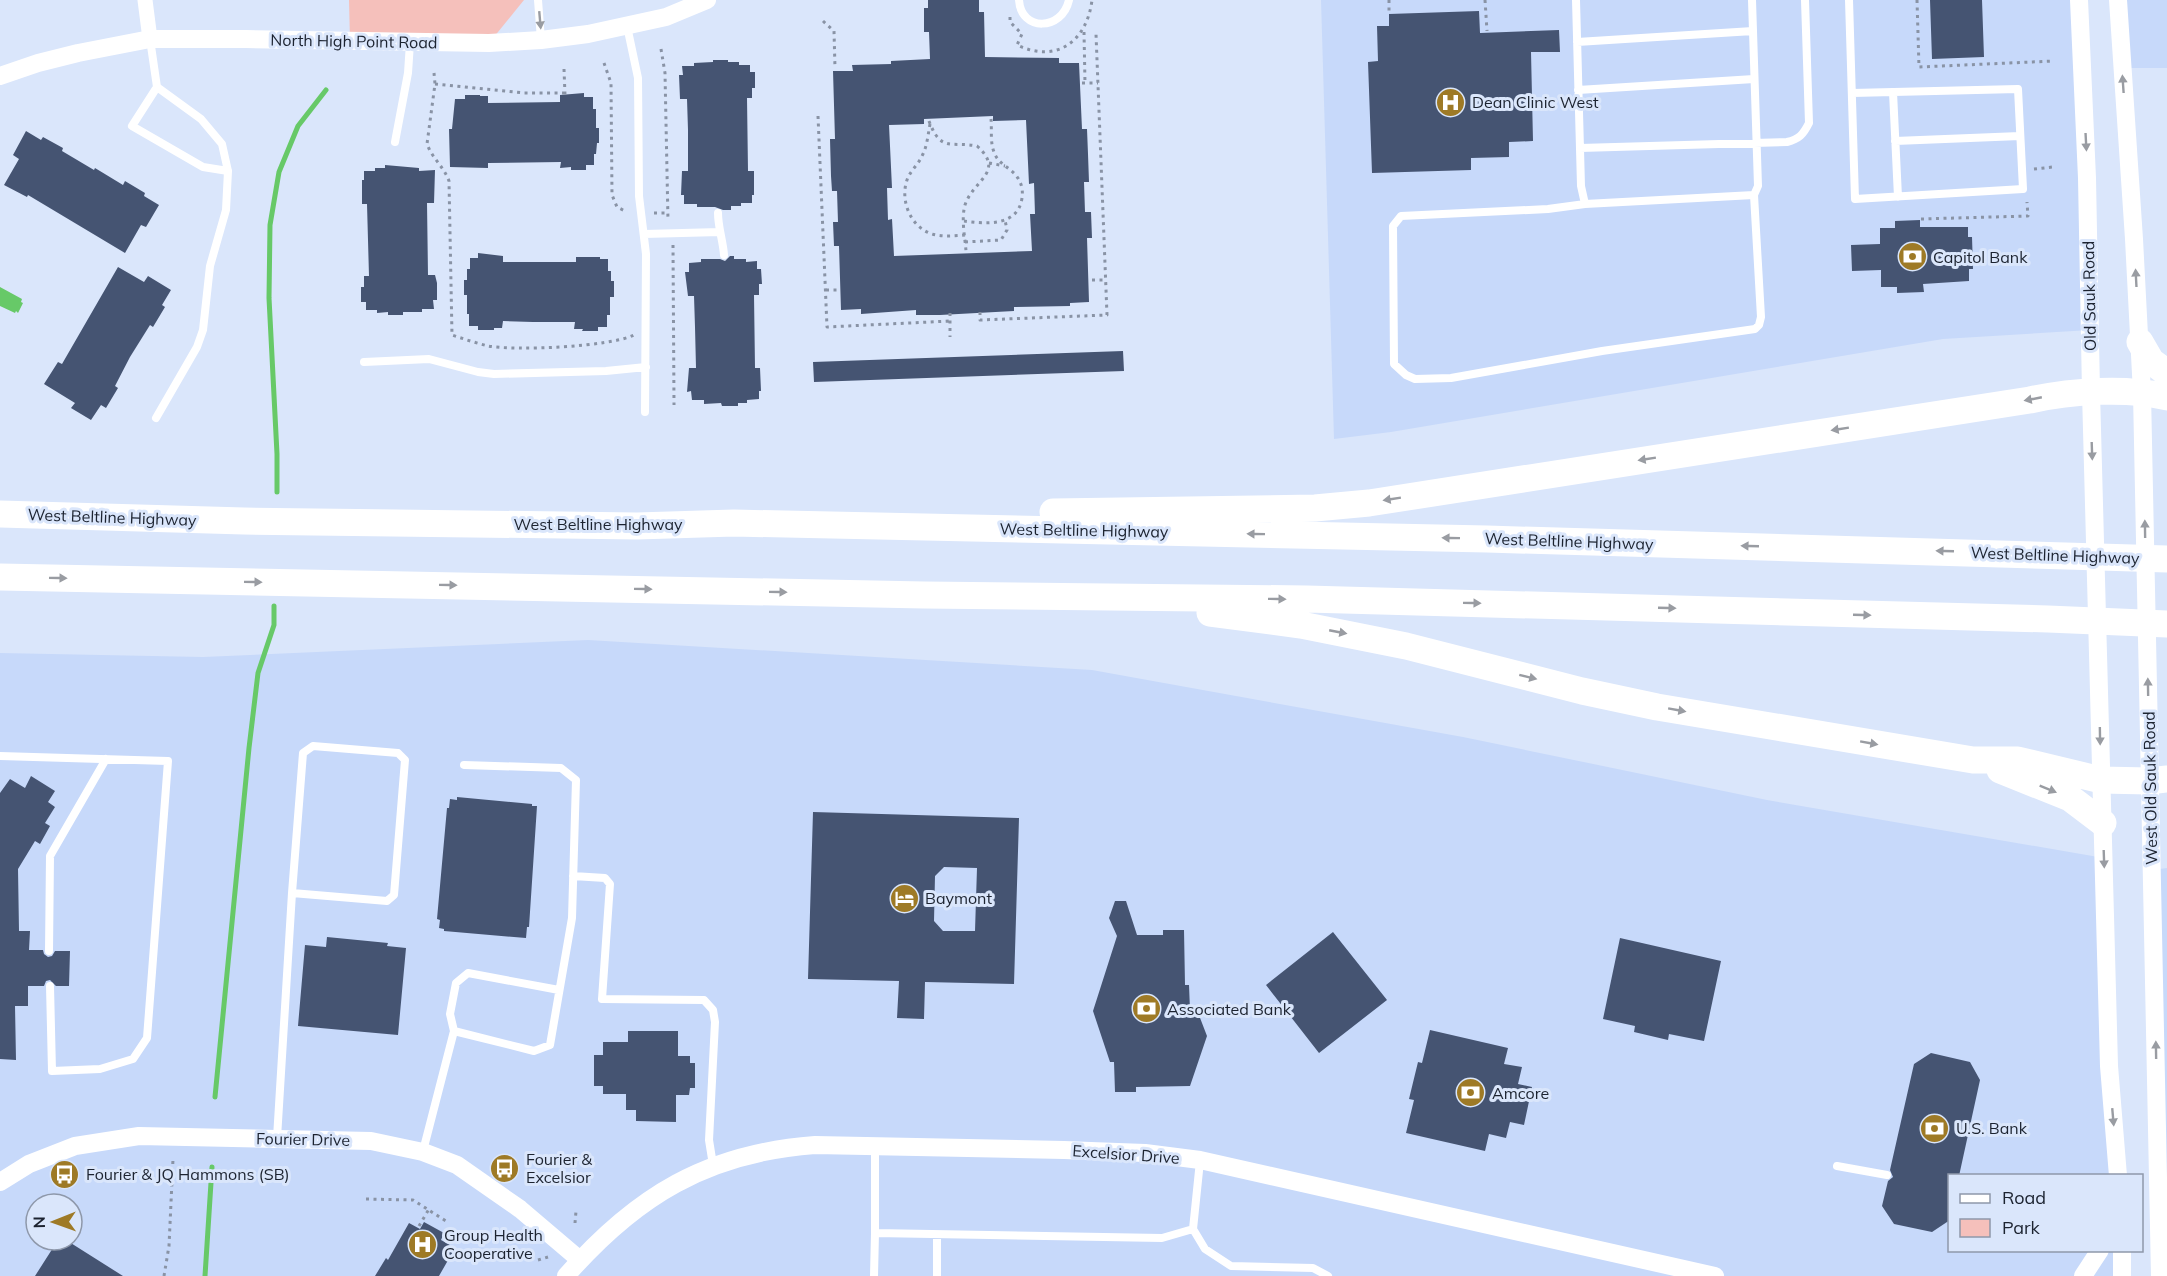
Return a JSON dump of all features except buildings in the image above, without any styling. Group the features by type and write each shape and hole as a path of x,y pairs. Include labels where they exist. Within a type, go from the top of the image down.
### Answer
{"highway":[{"path":"2140,342 2151,362 2167,373"},
{"path":"734,523 823,515 1315,508 1392,499 2030,400 2055,394 2091,392 2154,395"},
{"name":"West Beltline Highway","path":"0,514 244,521 637,526 734,523 1475,538 2167,559"},
{"path":"0,577 924,595 1307,599 2167,624"},
{"path":"924,595 1012,603 1212,613 1301,625 1406,646 1571,688 1657,707 1973,760 2018,760 2101,780 2158,780"},
{"path":"1973,760 2070,798 2103,823"}],"street":[{"path":"145,0 150,39"},
{"name":"North High Point Road","path":"0,76 78,53 150,39 489,44 541,40 588,34 666,17 707,0"},
{"name":"Old Sauk Road","path":"2079,0 2087,178 2101,780"},
{"path":"2118,0 2140,342 2154,395"},
{"name":"West Old Sauk Road","path":"2154,395 2146,587 2158,780 2164,1227 2160,1276"},
{"path":"2101,780 2109,1066 2118,1174"},
{"name":"Fourier Drive","path":"0,1182 29,1164 75,1146 139,1136 371,1141 423,1152 457,1165 520,1209 580,1260"},
{"name":"Excelsior Drive","path":"566,1276 614,1226 666,1188 699,1171 779,1148 815,1145 1098,1151 1145,1153 1200,1160 1715,1276"},
{"path":"2083,1276 2099,1252"},
{"path":"2122,1252 2122,1276"}],"lane":[{"path":"538,0 541,40"},
{"path":"1019,0 1024,14 1032,21 1041,24 1051,23 1060,18 1066,11 1069,0"},
{"path":"1576,0 1581,186 1585,204"},
{"path":"1752,0 1758,186 1754,195 1761,317 1759,325 1755,329 1602,351 1451,378 1415,379 1406,375 1394,364 1393,226 1401,216 1754,195"},
{"path":"1580,148 1796,140 1803,135 1809,123 1805,0"},
{"path":"1849,0 1855,199 2023,189 2018,89 1852,93"},
{"path":"627,26 638,78 639,196 644,234 645,412"},
{"path":"1577,42 1753,32"},
{"path":"150,39 157,87 132,126 203,167 228,171"},
{"path":"395,142 408,73 410,42"},
{"path":"1578,90 1754,80"},
{"path":"156,418 197,347 204,330 210,266 226,210 228,171 222,144 201,119 157,87"},
{"path":"1893,92 1898,197"},
{"path":"1895,141 2020,136"},
{"path":"718,213 724,255"},
{"path":"644,234 720,232"},
{"path":"364,362 429,359 494,374 646,368"},
{"path":"277,1138 292,893 303,753 313,746 398,753 405,760 394,895 387,901 292,893"},
{"path":"0,756 168,761 147,1038 133,1059 100,1069 52,1071 50,986"},
{"path":"49,951 50,856 106,759"},
{"path":"454,1031 534,1051 550,1045 572,918 576,780 561,768 464,765"},
{"path":"573,876 605,878 610,884 602,999 704,1000 713,1010 715,1022 709,1140 714,1167"},
{"path":"423,1152 454,1031 450,1014 456,983 468,973 559,990"},
{"path":"874,1276 875,1147"},
{"path":"1200,1160 1193,1229 1205,1249 1231,1266 1313,1268 1328,1276"},
{"path":"1837,1166 1887,1176"},
{"path":"875,1233 1162,1238 1193,1229"},
{"path":"937,1234 937,1276"}],"path":[{"path":"1389,0 1389,11"},
{"path":"1485,0 1487,31"},
{"path":"1917,0 1919,68 2054,61"},
{"path":"823,21 834,31 835,69"},
{"path":"1083,30 1084,83 1098,83"},
{"path":"980,312 980,320 1107,315 1096,34"},
{"path":"604,63 611,83 612,195 617,207 628,213"},
{"path":"435,84 524,93 565,94 564,69"},
{"path":"434,73 435,84 427,144 430,152 446,172 449,181 452,335 495,347 580,345 634,336 634,325"},
{"path":"818,116 827,327 950,321"},
{"path":"964,221 985,223 1005,220 1017,211 1022,195 1019,179 994,154 991,119"},
{"path":"964,235 929,233 914,220 906,205 904,195 907,178 921,159 930,123 933,133 941,141 950,146 977,146 986,154 989,163 988,174 972,192 966,204 964,221 966,251"},
{"path":"989,163 1005,166"},
{"path":"965,242 1001,240 1007,230 1005,220"},
{"path":"1092,280 1106,280"},
{"path":"826,290 837,290"},
{"path":"950,313 950,337"},
{"path":"164,1276 169,1246 173,1159"},
{"path":"366,1199 413,1200 449,1223"},
{"path":"419,1226 429,1209"},
{"path":"575,1223 576,1211"},
{"path":"538,1260 548,1257"}],"shaded area":[{"path":"1321,0 2079,0 2090,330 1943,339 1391,432 1334,439"},
{"path":"2118,0 2167,0 2167,68 2122,68"},
{"path":"0,287 22,299 23,303 18,313 0,306"},
{"path":"588,640 1092,670 1463,737 1767,800 2104,858 2118,1174 1948,1174 1948,1252 2122,1252 2122,1276 0,1276 0,653 203,657"},
{"path":"2167,868 2167,1276 2152,870"}],"green space":[{"path":"349,0 524,0 489,43 350,41"}],"waterway":[{"path":"277,492 269,298 270,225 279,172 298,126 326,90"},
{"path":"215,1097 258,673 274,625 274,606"},
{"path":"205,1276 212,1167"}],"place":[{"name":"Dean Clinic West","path":"1451,102"},
{"name":"Capitol Bank","path":"1912,257"},
{"name":"Baymont","path":"904,898"},
{"name":"Associated Bank","path":"1146,1009"},
{"name":"Amcore","path":"1471,1093"},
{"name":"U.S. Bank","path":"1935,1128"},
{"name":"Fourier & Excelsior","path":"505,1168"},
{"name":"Fourier & JQ Hammons (SB)","path":"65,1174"},
{"name":"Group Health Cooperative","path":"423,1244"}]}
